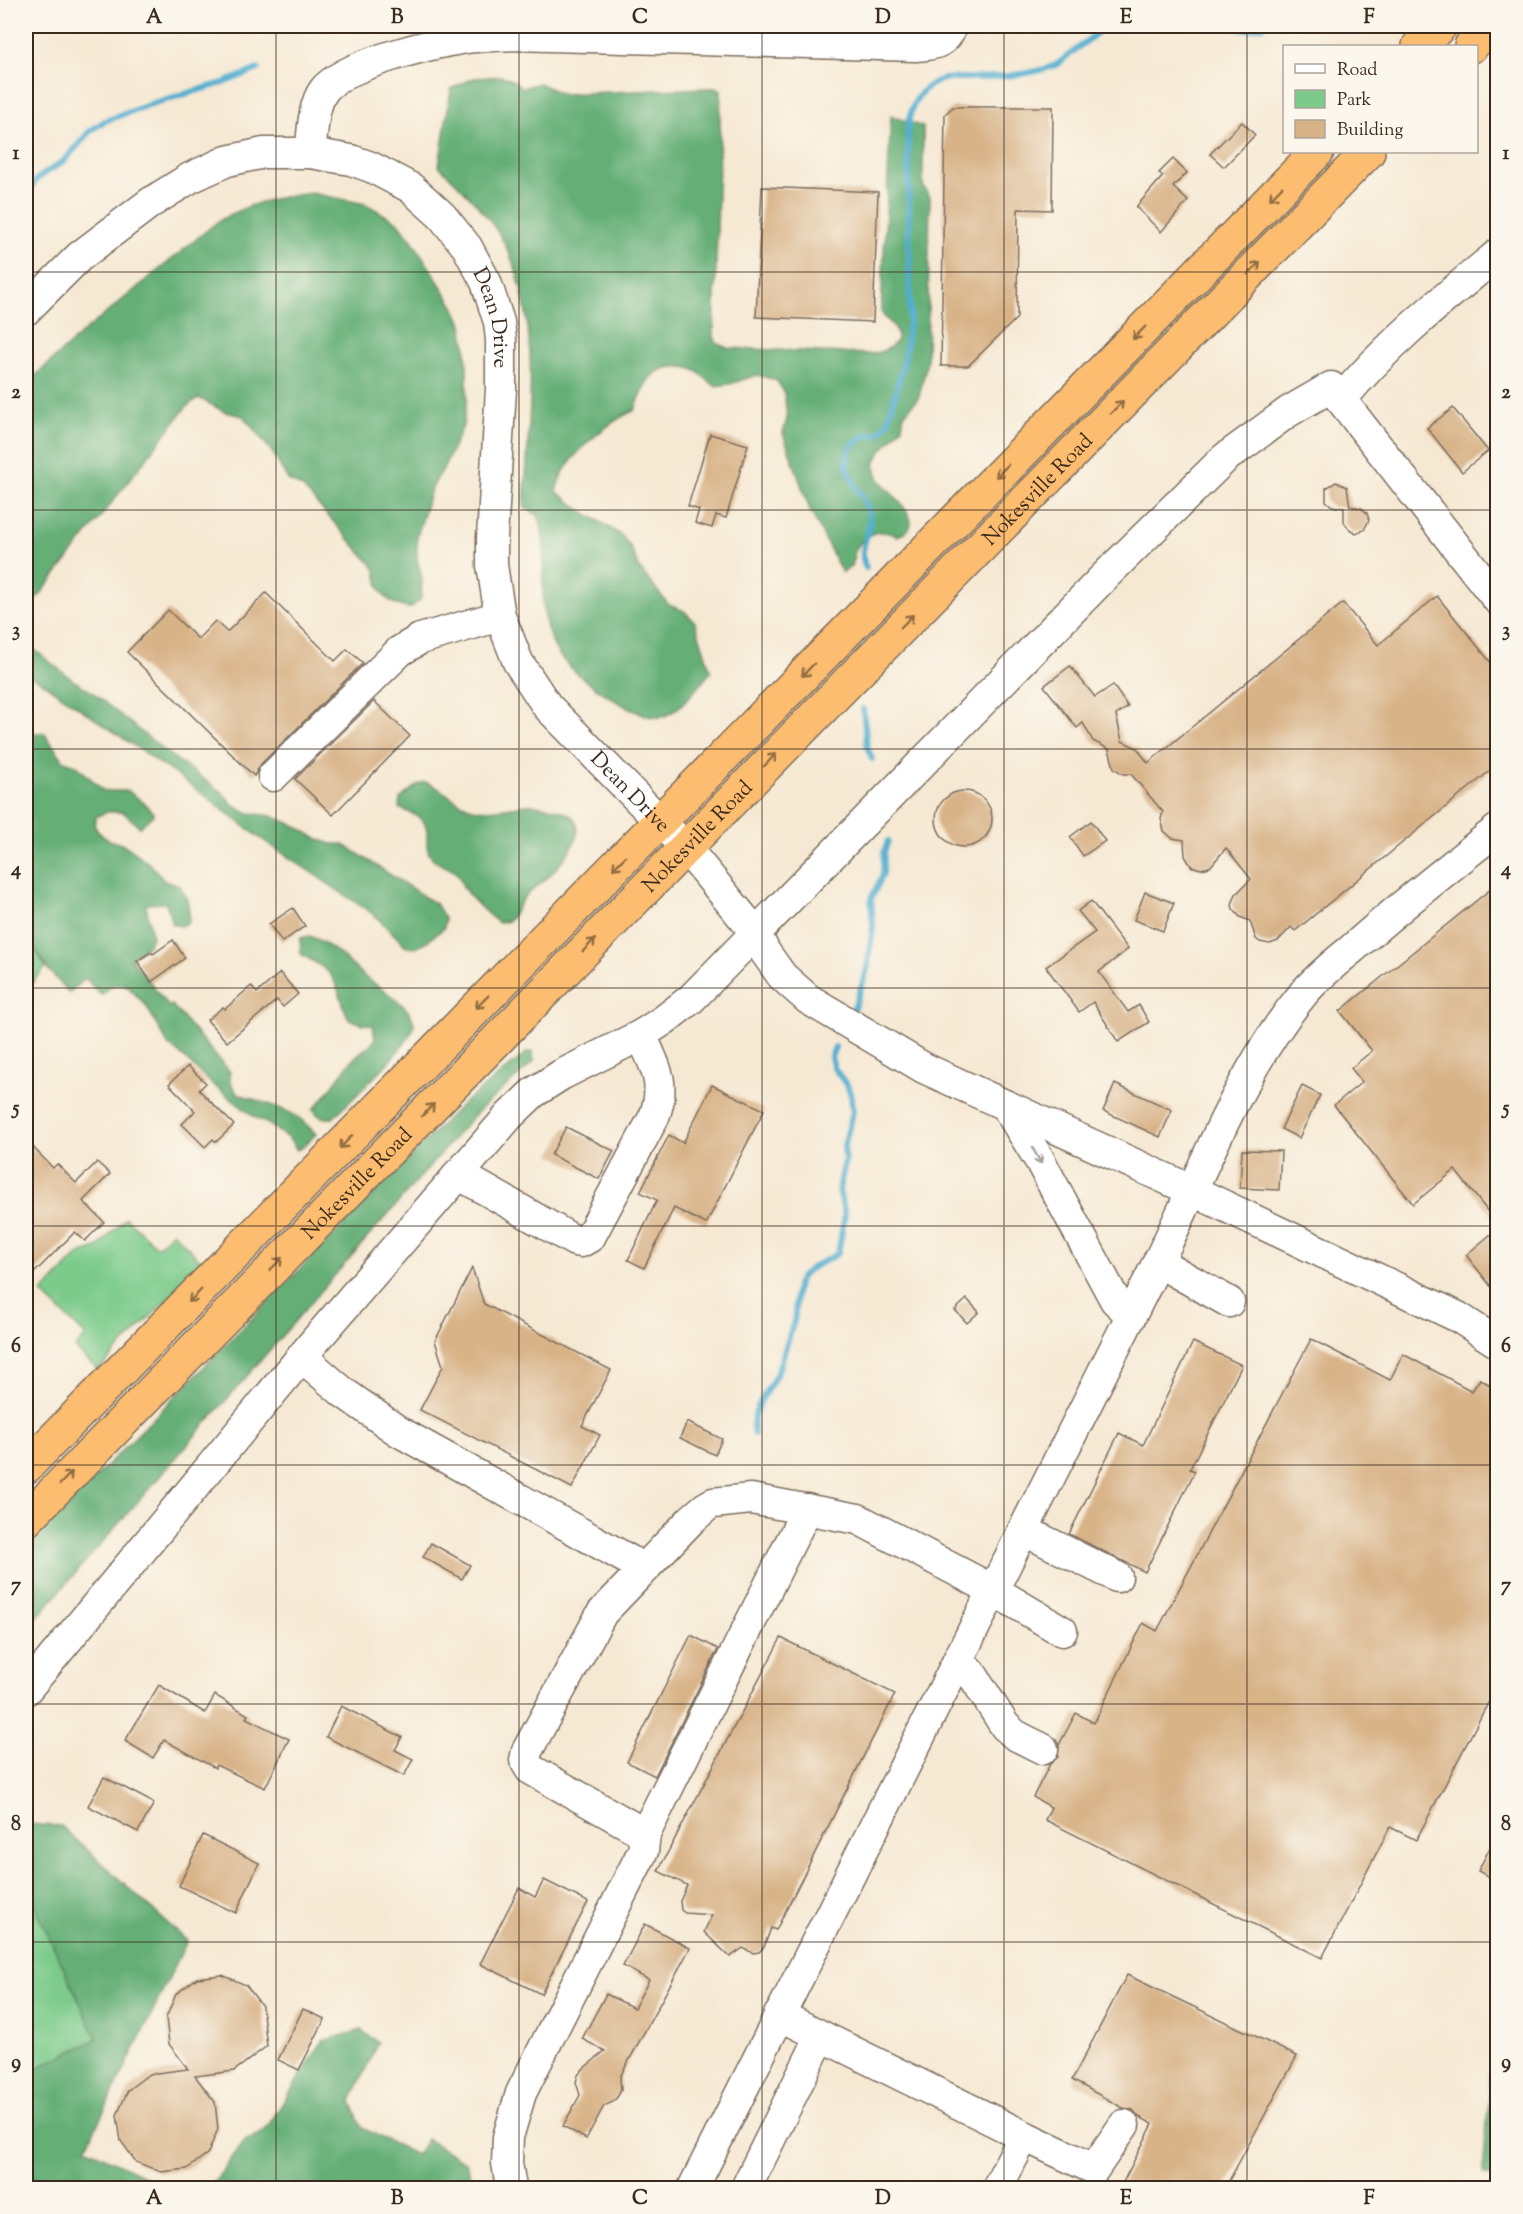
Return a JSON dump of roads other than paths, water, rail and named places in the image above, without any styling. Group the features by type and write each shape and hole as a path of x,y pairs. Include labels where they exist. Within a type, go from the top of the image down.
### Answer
{"highway":[{"path":"1420,45 1440,26"},
{"path":"1472,45 1491,26"},
{"name":"Nokesville Road","path":"26,1467 1316,153"},
{"name":"Nokesville Road","path":"26,1520 1367,153"},
{"path":"225,1266 251,1290"}],"street":[{"path":"310,153 317,105 325,88 334,80 397,55 466,38 522,36 916,46 941,41 946,37 951,26"},
{"name":"Dean Drive","path":"28,302 79,257 150,203 190,178 227,160 264,153 310,153 351,160 371,167 411,188 427,201 455,231 478,265 495,304 501,340 501,389 492,538 493,582 500,616 518,662 542,699 685,847 755,932 765,952 782,975 808,999 924,1068 1191,1190 1458,1317 1497,1343"},
{"path":"1341,400 1367,368 1416,321 1497,254"},
{"path":"26,1690 302,1357 509,1116 561,1075 641,1035 690,999 1106,575 1225,458 1288,412 1331,387 1497,600"},
{"path":"273,776 400,651 420,639 500,616"},
{"path":"693,2188 1180,1218 1191,1190 1257,1059 1304,992 1368,934 1497,829"},
{"path":"458,1174 575,1241 585,1241 591,1237 654,1117 661,1097 658,1074 641,1035"},
{"path":"1006,1106 1039,1159 1115,1300 1131,1315"},
{"path":"1158,1262 1229,1302"},
{"path":"302,1357 344,1393 398,1431 645,1569"},
{"path":"645,1834 531,1769 525,1760 527,1751 602,1613 692,1519 713,1503 751,1499 858,1519 993,1590 1062,1631"},
{"path":"511,2188 507,2163 508,2137 521,2093 642,1851 645,1834 807,1509"},
{"path":"1023,1530 1117,1577"},
{"path":"958,1660 972,1674 1005,1726 1015,1735 1043,1749"},
{"path":"779,2015 1094,2169 1124,2125"},
{"path":"746,2188 821,2036"},
{"path":"998,2188 1024,2136"}],"waterway":[{"path":"866,568 863,554 869,527 869,513 848,470 847,462 848,453 856,442 865,436 879,433 888,422 904,361 910,314 908,126 914,103 928,86 943,79 1014,75 1043,70 1056,65 1106,26"},
{"path":"1211,26 1248,29 1263,26"},
{"path":"26,195 37,179 65,160 90,131 105,121 154,103 223,83 258,69"},
{"path":"863,709 867,746 872,759"},
{"path":"853,1011 867,970 873,927 871,899 883,874 884,852 888,841"},
{"path":"754,1434 754,1417 778,1370 794,1321 800,1279 812,1267 838,1253 845,1215 839,1190 845,1161 844,1146 853,1112 848,1087 834,1068 831,1057 835,1047"}]}
